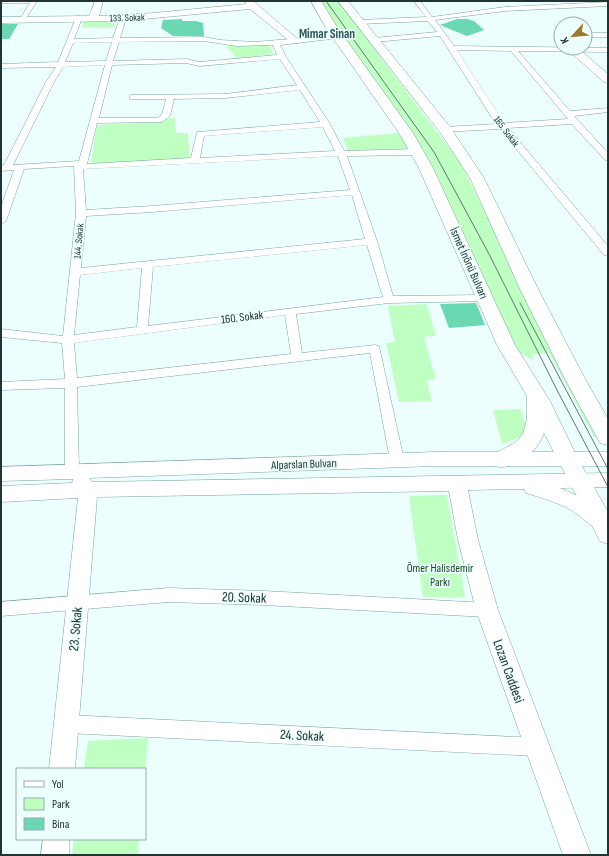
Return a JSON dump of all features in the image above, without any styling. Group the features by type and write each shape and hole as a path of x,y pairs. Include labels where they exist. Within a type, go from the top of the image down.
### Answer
{"main road":[{"path":"97,18 99,1"},
{"path":"97,18 109,1"},
{"name":"İsmet İnönü Bulvarı","path":"316,1 332,28 418,152 506,345 535,393 568,460 605,529"},
{"path":"343,1 445,130 477,178 529,289 574,377 608,437"},
{"name":"133. Sokak","path":"1,20 154,16 250,3"},
{"path":"250,3 295,41"},
{"path":"582,56 608,80"},
{"path":"502,460 523,450 531,440 536,428 539,412 535,393"},
{"name":"Alparslan Bulvarı","path":"1,474 435,459 608,459"},
{"path":"72,471 88,490"},
{"name":"Alparslan Bulvarı","path":"1,494 88,490 608,480"},
{"name":"Lozan Caddesi","path":"457,482 468,540 487,610 577,855"},
{"path":"501,482 551,492 581,506 605,529"},
{"name":"23. Sokak","path":"62,768 88,490"},
{"path":"55,855 56,840"}],"street":[{"path":"1,1 34,1"},
{"path":"23,19 34,1"},
{"name":"165. Sokak","path":"417,1 452,48 502,126 608,253"},
{"path":"535,1 541,7"},
{"path":"360,22 430,19 486,8 541,7 588,3 608,4"},
{"path":"4,168 61,64 79,18"},
{"name":"144. Sokak","path":"72,471 71,383 68,340 81,213 81,165 109,62 123,18"},
{"path":"374,40 441,34"},
{"path":"593,35 608,35"},
{"path":"69,41 204,39 233,44 295,41 339,36"},
{"path":"275,42 282,57 326,124 341,153 356,192 389,300"},
{"path":"452,48 553,48"},
{"path":"512,48 568,114 608,158"},
{"path":"593,49 608,50"},
{"path":"1,66 187,61 199,64 282,57"},
{"path":"133,97 225,96 302,87"},
{"path":"94,121 159,120 166,116 170,97"},
{"path":"568,114 608,110"},
{"path":"445,130 575,121"},
{"path":"195,161 200,134 326,124"},
{"path":"4,168 195,161 341,153 418,152"},
{"path":"1,221 20,167"},
{"path":"81,213 356,192"},
{"path":"75,272 372,241"},
{"path":"142,330 148,265"},
{"name":"160. Sokak","path":"1,332 68,340 290,311 389,300 484,298"},
{"path":"290,311 297,358"},
{"path":"1,386 71,383 375,349 397,460"},
{"name":"20. Sokak","path":"1,609 78,602 177,596 264,598 487,610"},
{"name":"24. Sokak","path":"66,724 537,747"}],"green space":[{"path":"316,1 338,1 460,162 599,437 594,437 549,353 532,354 534,360 516,351 428,162"},
{"path":"84,21 116,22 115,27 82,27"},
{"path":"268,44 274,54 237,58 226,46"},
{"path":"175,118 176,133 188,133 190,158 99,164 91,162 97,125 156,122 164,119"},
{"path":"398,133 410,148 409,150 348,152 343,138"},
{"path":"427,304 436,336 424,337 436,379 427,380 432,401 399,402 386,343 395,342 388,306"},
{"path":"521,409 527,429 520,437 502,444 493,410"},
{"name":"Ömer Halisdemir Parkı","path":"447,495 465,597 423,597 409,496"},
{"path":"148,738 145,768 84,768 88,741"},
{"path":"74,840 139,840 138,855 72,855"}],"building":[{"path":"182,19 182,21 196,21 203,23 204,36 173,36 161,28 163,20"},
{"path":"457,19 474,21 484,30 467,36 440,25"},
{"path":"1,24 18,24 9,39 1,39"},
{"path":"476,303 485,325 449,328 440,304"}],"tram line":[{"path":"326,1 434,152 489,254 558,392 608,487"},
{"path":"520,303 608,469"}],"district":[{"name":"Mimar Sinan","path":"327,33"}]}
